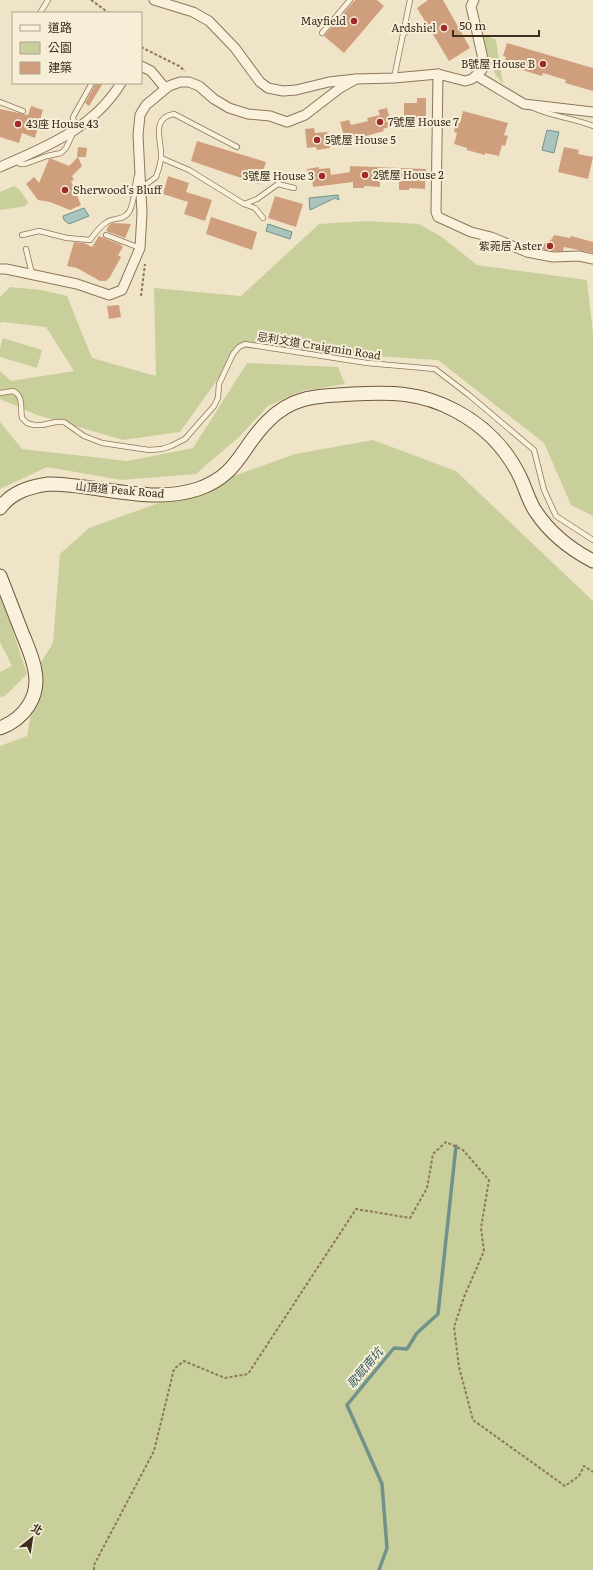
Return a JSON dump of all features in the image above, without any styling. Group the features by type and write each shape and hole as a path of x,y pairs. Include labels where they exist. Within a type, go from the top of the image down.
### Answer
{"main road":[{"name":"山頂道 Peak Road","path":"0,508 9,499 23,490 48,484 158,495 177,494 193,490 213,482 230,469 267,422 279,411 291,404 305,398 320,396 386,392 402,393 420,397 447,407 467,418 486,432 498,444 512,464 531,504 541,519 566,544 593,560"},
{"path":"0,576 31,657 36,680 32,699 25,711 16,720 0,728"}],"street":[{"path":"154,0 193,12 209,21 235,48 257,79 268,88 290,91 329,82 356,79 394,78 438,74 465,81 472,79 482,70 483,59 471,2"},
{"path":"142,66 151,71 165,88"},
{"path":"438,74 436,202 436,212 438,217 471,232 491,237 517,248 541,255 557,257 579,256 593,259"},
{"path":"477,76 499,88 511,98 524,104 593,112"},
{"path":"0,269 6,268 77,284 109,295 122,290 140,248 142,213 138,139 140,115 146,104 165,88 176,83 189,82 199,86 214,99 235,110 248,114 270,116 290,122 305,114 340,88 356,79"},
{"path":"0,166 56,142 106,104 120,84"}],"lane":[{"path":"41,12 48,0"},
{"path":"322,33 350,0"},
{"path":"394,78 410,0"},
{"path":"403,34 417,26"},
{"path":"75,129 73,117 91,84"},
{"path":"0,102 23,111"},
{"path":"524,104 549,115 584,122 593,126"},
{"path":"141,188 156,177 161,158 159,127 163,119 169,115 174,114 237,147"},
{"path":"161,158 189,170 244,204 255,208 263,218"},
{"path":"22,235 39,231 67,238 90,240 96,231 108,221 119,219 128,214 133,201 140,168"},
{"path":"244,204 257,199 278,184 294,188"},
{"path":"106,235 140,248"},
{"path":"26,249 32,274"},
{"name":"忌利文道 Craigmin Road","path":"0,393 7,390 16,393 20,398 22,418 27,423 40,425 60,421 66,423 84,436 93,440 157,450 175,445 182,441 212,409 217,401 219,384 233,354 243,345 251,344 303,354 368,363 435,369 469,395 534,450 544,490 556,516 593,540"}],"path":[{"path":"91,0 108,12"},
{"path":"142,48 182,68 186,72 189,82"},
{"path":"94,1570 94,1565 154,1451 174,1369 184,1362 225,1378 248,1374 356,1209 410,1218 427,1188 433,1154 446,1142 463,1150 489,1180 482,1228 484,1251 464,1298 454,1327 459,1367 473,1420 565,1486 579,1476 584,1466 593,1472"}],"green space":[{"path":"482,35 496,40 503,84 495,74 492,65 489,65"},
{"path":"14,186 19,189 28,202 26,206 0,210 0,192"},
{"path":"366,221 419,224 442,237 477,265 587,280 593,333 593,516 571,505 544,443 438,360 240,348 180,432 123,440 37,415 0,399 0,371 11,381 74,371 46,327 3,322 0,323 0,297 10,287 42,290 67,296 92,358 156,376 154,288 241,296 319,224"},
{"path":"3,338 42,350 37,368 0,357 0,348"},
{"path":"247,363 338,367 345,384 302,391 268,406 239,437 196,474 121,480 47,467 0,489 0,422 22,449 127,461 193,448"},
{"path":"373,440 456,471 593,601 593,1570 0,1570 0,746 27,736 40,664 53,643 60,554 89,528 295,454"},
{"path":"0,593 27,674 5,696 0,697 0,672 12,666 0,642"}],"water":[{"path":"547,130 559,132 554,153 542,150"},
{"path":"338,195 339,200 335,198 310,210 309,198"},
{"path":"84,208 89,216 69,224 64,220 63,216"},
{"path":"268,224 292,232 290,239 266,231"}],"building":[{"name":"Mayfield","path":"355,0 377,0 384,6 344,53 324,36"},
{"name":"Ardshiel","path":"428,0 443,0 470,48 449,61 417,8"},
{"path":"507,43 593,68 593,91 565,83 566,80 543,73 542,76 512,67 513,65 505,62 506,57 503,56"},
{"path":"95,84 102,84 89,106 85,103"},
{"path":"417,98 426,98 426,117 404,119 404,103 417,103"},
{"path":"31,106 43,110 35,138 22,133 19,143 0,137 0,109 28,115"},
{"path":"387,108 392,126 383,129 384,131 366,136 367,138 355,141 354,138 345,140 340,122 349,120 351,125 368,121 367,118 380,115 378,110"},
{"path":"463,111 508,123 504,135 508,136 505,146 502,145 499,156 485,153 485,155 467,150 467,148 454,144 457,133 454,132 456,122 460,123"},
{"name":"5號屋 House 5","path":"314,128 315,133 327,132 330,148 317,150 316,147 307,148 305,129"},
{"path":"197,141 266,162 259,184 191,161"},
{"path":"78,147 87,148 86,157 77,157"},
{"path":"564,147 579,150 578,154 593,157 588,179 558,172"},
{"path":"78,157 82,166 72,176 74,180 71,181 81,205 70,210 50,202 38,200 26,184 34,177 39,183 49,159 69,166"},
{"path":"350,166 426,169 425,189 409,188 409,190 399,190 399,181 380,180 380,187 364,186 364,188 353,188 353,182 313,187 312,178 308,178 307,169 319,167 319,169 330,168 331,175 350,172"},
{"path":"168,176 189,183 186,192 212,200 205,221 184,214 188,202 163,194"},
{"path":"275,196 303,204 296,227 268,218"},
{"path":"211,217 257,232 252,250 206,234"},
{"path":"113,223 131,224 125,238 106,231 109,225"},
{"path":"554,235 570,238 571,236 593,242 593,253 564,247 563,251 538,248 552,239"},
{"path":"99,236 122,245 121,246 123,247 118,255 121,257 110,277 106,281 100,281 77,268 67,266 74,242 84,243 92,247"},
{"path":"119,305 121,317 109,319 107,306"}],"waterway":[{"name":"歌賦南坑","path":"379,1570 387,1548 382,1484 347,1405 394,1348 407,1349 417,1333 438,1314 456,1146"}],"place":[{"name":"Mayfield","path":"354,21"},
{"name":"Ardshiel","path":"444,28"},
{"name":"B號屋 House B","path":"543,64"},
{"name":"7號屋 House 7","path":"380,122"},
{"name":"43座 House 43","path":"18,124"},
{"name":"5號屋 House 5","path":"317,140"},
{"name":"2號屋 House 2","path":"365,175"},
{"name":"3號屋 House 3","path":"322,176"},
{"name":"Sherwood's Bluff","path":"65,190"},
{"name":"紫菀居 Aster","path":"550,246"}]}
